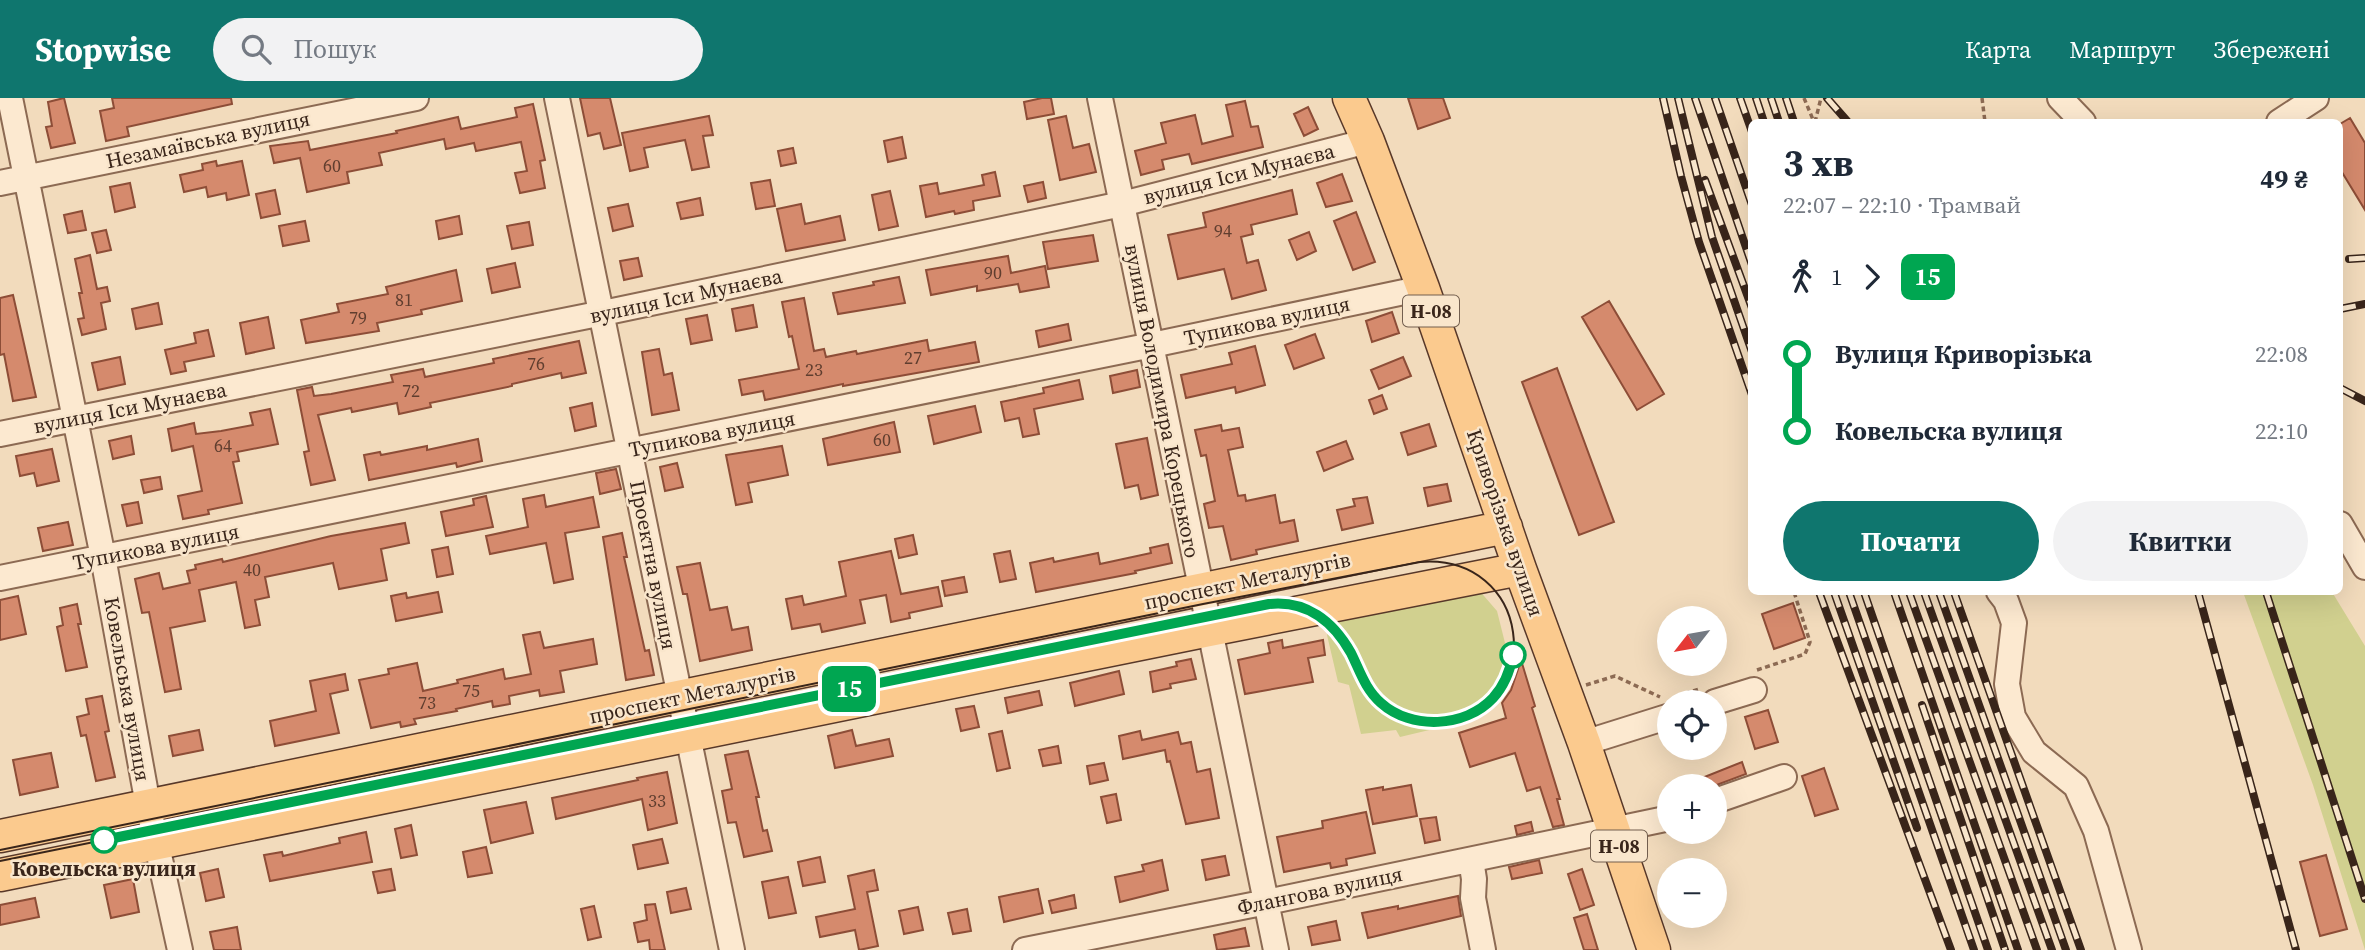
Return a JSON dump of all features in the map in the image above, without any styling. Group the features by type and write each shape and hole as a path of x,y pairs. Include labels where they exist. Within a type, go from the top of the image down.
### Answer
{"main road":[{"name":"Криворізька вулиця","path":"1349,98 1423,288 1520,569 1584,743 1654,950"},
{"name":"проспект Металургів","path":"0,836 1506,527"},
{"name":"проспект Металургів","path":"0,875 1520,569"}],"street":[{"name":"Ковельська вулиця","path":"10,98 103,557 148,805 180,950"},
{"name":"Незамаївська вулиця","path":"0,183 416,98"},
{"name":"Проектна вулиця","path":"556,98 603,313 732,950"},
{"name":"вулиця Володимира Корецького","path":"1100,98 1276,950"},
{"path":"2060,98 2080,119"},
{"path":"2284,119 2316,98"},
{"name":"вулиця Іси Мунаєва","path":"0,434 603,313 1122,204 1368,141"},
{"name":"Тупикова вулиця","path":"0,578 1423,288"},
{"path":"2343,529 2365,567"},
{"path":"2001,595 2014,624 2007,684 2013,717 2034,752 2077,786 2096,831 2129,950"},
{"path":"1724,690 1754,680"},
{"path":"1584,743 1657,720"},
{"path":"1727,798 1784,777"},
{"name":"Флангова вулиця","path":"1025,950 1657,821"},
{"path":"1471,860 1474,879 1472,898 1483,950"}],"path":[{"path":"1804,98 1814,119"},
{"path":"1816,119 1821,98"},
{"path":"1982,98 1985,119"},
{"path":"1754,680 1805,654 1810,642 1795,595"},
{"path":"1586,684 1615,676 1657,696"}],"shaded area":[{"path":"1478,589 1497,611 1505,643 1501,674 1487,698 1467,721 1400,737 1396,730 1361,734 1349,685 1338,682 1327,635 1334,618"},
{"path":"2244,595 2334,595 2365,646 2365,950 2313,785"}],"building":[{"path":"64,98 75,143 51,148 46,127 52,126 48,102"},
{"path":"112,98 231,98 232,104 127,127 129,136 106,141 100,111 114,108"},
{"path":"580,98 610,98 621,145 604,149 600,133 588,136"},
{"path":"1051,98 1054,114 1027,119 1024,102"},
{"path":"1408,98 1443,98 1450,118 1418,129"},
{"path":"1245,101 1251,127 1258,126 1263,147 1192,164 1189,154 1162,160 1164,169 1141,175 1135,151 1166,143 1161,123 1195,115 1202,144 1233,136 1226,105"},
{"path":"533,104 545,160 540,161 545,188 520,193 515,173 527,171 521,142 476,151 474,143 446,149 444,139 379,153 382,165 347,172 349,183 307,192 300,158 274,163 270,146 308,141 310,150 397,133 396,131 458,117 461,129 517,117 515,108"},
{"path":"1308,107 1318,129 1304,136 1294,114"},
{"path":"709,116 713,135 703,136 709,167 692,170 685,140 644,148 648,167 630,171 622,133"},
{"path":"1066,116 1073,148 1089,144 1096,172 1060,180 1048,120"},
{"path":"2350,118 2365,143 2365,210 2343,174 2343,122"},
{"path":"902,137 906,158 888,162 884,141"},
{"path":"793,148 796,163 781,166 778,151"},
{"path":"216,161 217,166 242,161 249,195 227,200 226,193 208,197 206,187 184,192 180,175 203,170 202,164"},
{"path":"995,172 1000,196 973,201 974,210 926,217 920,186 937,183 939,194 984,185 982,175"},
{"path":"1342,174 1352,201 1326,207 1317,183"},
{"path":"770,180 775,206 756,209 751,183"},
{"path":"1043,182 1046,198 1028,202 1024,186"},
{"path":"130,183 135,207 115,212 110,187"},
{"path":"275,190 280,214 261,218 256,194"},
{"path":"1292,190 1297,214 1251,225 1253,234 1241,237 1247,263 1258,260 1266,290 1232,299 1224,269 1178,279 1168,235 1206,227 1203,213"},
{"path":"890,191 898,226 879,230 872,195"},
{"path":"700,198 703,215 681,219 677,203"},
{"path":"628,204 633,226 613,231 608,208"},
{"path":"801,204 805,224 840,216 845,240 786,251 777,209"},
{"path":"82,211 86,230 68,233 64,215"},
{"path":"1356,212 1375,262 1353,270 1334,221"},
{"path":"459,216 462,234 439,239 436,221"},
{"path":"305,221 309,241 283,246 279,226"},
{"path":"529,222 533,245 512,249 507,226"},
{"path":"106,230 111,250 97,253 92,233"},
{"path":"1309,232 1316,251 1297,260 1289,240"},
{"path":"1093,235 1098,261 1048,269 1043,242"},
{"path":"90,255 97,289 107,287 110,301 101,303 106,329 82,335 78,319 84,318 79,293 82,293 75,259"},
{"path":"1008,256 1011,273 1045,266 1049,287 1020,292 1018,284 977,291 977,286 931,295 926,270"},
{"path":"638,258 642,276 624,280 620,261"},
{"path":"515,263 520,287 492,293 487,269"},
{"path":"456,270 462,301 421,310 422,314 377,323 379,331 306,343 301,320 339,312 337,304 388,294 386,287"},
{"path":"899,277 905,303 838,314 833,293"},
{"path":"13,295 36,397 13,401 4,354 0,355 0,298"},
{"path":"804,298 814,351 824,349 826,357 856,351 857,354 927,340 929,351 975,342 979,362 843,384 765,400 763,391 742,395 739,380 799,369 782,302"},
{"path":"1609,301 1664,394 1637,410 1582,317"},
{"path":"158,303 162,324 136,329 132,309"},
{"path":"753,305 757,327 736,331 732,309"},
{"path":"1392,312 1399,333 1372,342 1366,321"},
{"path":"707,315 712,340 691,344 686,319"},
{"path":"268,317 274,348 246,354 240,323"},
{"path":"1068,324 1071,340 1039,347 1036,331"},
{"path":"208,330 214,356 184,362 186,371 171,374 165,350 196,343 194,333"},
{"path":"1315,334 1324,358 1294,369 1285,345"},
{"path":"579,341 586,373 562,378 561,373 430,403 431,407 399,414 397,403 352,412 351,408 318,415 335,480 311,485 304,452 309,451 297,390 312,387 314,396 331,394 393,382 391,375 423,369 425,377"},
{"path":"1255,346 1265,385 1236,393 1235,387 1186,398 1181,375 1232,364 1229,353"},
{"path":"659,349 664,375 672,373 679,410 652,415 642,352"},
{"path":"120,357 125,384 98,390 92,363"},
{"path":"1403,357 1411,376 1379,389 1371,370"},
{"path":"1557,368 1614,522 1579,535 1522,382"},
{"path":"1137,370 1140,387 1113,393 1110,376"},
{"path":"1079,380 1083,399 1034,409 1039,434 1023,437 1019,418 1005,421 1001,402 1044,393 1043,388"},
{"path":"1382,395 1387,409 1374,414 1369,400"},
{"path":"592,403 596,426 575,431 570,408"},
{"path":"975,406 981,432 934,444 928,416"},
{"path":"270,409 278,444 237,452 239,461 233,462 242,503 208,510 209,514 183,519 178,496 202,491 193,446 172,451 168,429 194,423 196,434 253,425 250,413"},
{"path":"894,422 900,452 828,465 823,439"},
{"path":"1429,424 1436,446 1408,455 1401,433"},
{"path":"1221,425 1222,431 1239,428 1243,447 1228,450 1238,496 1245,495 1246,501 1275,495 1280,523 1294,520 1298,541 1256,550 1257,554 1231,560 1223,526 1209,528 1204,504 1215,501 1206,455 1201,456 1195,430"},
{"path":"131,436 134,454 113,459 109,441"},
{"path":"1147,438 1158,495 1141,499 1138,485 1125,488 1116,444"},
{"path":"478,439 482,461 457,467 456,463 369,480 364,455 380,452 381,455 427,446 427,450"},
{"path":"1346,441 1353,459 1324,471 1317,452"},
{"path":"782,446 788,475 748,483 752,502 736,505 726,455"},
{"path":"52,449 59,481 37,486 34,473 20,476 16,456"},
{"path":"677,463 683,487 665,491 660,467"},
{"path":"616,469 621,489 600,494 596,473"},
{"path":"160,477 162,489 144,493 141,480"},
{"path":"1447,484 1451,501 1428,506 1424,488"},
{"path":"544,495 546,507 593,497 599,527 565,533 573,579 554,583 546,543 490,554 486,536 528,527 523,499"},
{"path":"486,496 493,527 446,536 441,512 474,505 473,499"},
{"path":"1367,497 1373,523 1342,530 1337,510 1355,506 1353,499"},
{"path":"138,502 142,523 127,526 122,505"},
{"path":"68,522 73,545 43,551 38,528"},
{"path":"405,523 409,543 381,549 387,580 339,589 333,563 265,577 269,597 255,600 260,625 245,628 236,582 199,590 205,621 170,628 181,689 165,692 149,612 142,613 135,579 159,573 163,589 190,583 187,571 196,569 195,565 222,559 223,562 331,536"},
{"path":"622,533 627,557 624,557 645,651 649,650 654,675 626,680 603,537"},
{"path":"913,535 917,554 899,558 895,539"},
{"path":"1168,544 1172,563 1135,571 1136,573 1036,592 1030,563 1053,558 1054,562 1098,553 1100,564 1151,553 1150,548"},
{"path":"448,547 453,574 437,577 432,550"},
{"path":"891,551 901,594 938,587 942,606 909,613 910,618 891,622 886,595 860,600 865,623 822,632 820,624 792,629 786,599 802,596 804,605 846,596 839,562"},
{"path":"1010,551 1016,579 1000,582 994,554"},
{"path":"700,563 710,610 727,607 732,630 748,627 752,650 700,661 687,594 683,594 677,567"},
{"path":"964,577 967,592 945,596 942,581"},
{"path":"438,592 442,612 396,621 391,596 406,593 407,598"},
{"path":"18,596 26,634 0,640 0,600"},
{"path":"1793,603 1805,638 1774,649 1762,614"},
{"path":"77,604 81,624 78,624 87,667 66,671 57,627 63,625 60,608"},
{"path":"540,632 544,648 593,639 597,664 560,671 564,692 540,696 539,690 509,696 510,704 493,707 492,701 414,719 416,724 401,727 400,722 371,728 359,680 389,674 388,669 417,663 423,691 503,669 505,679 531,674 523,635"},
{"path":"1282,640 1283,648 1323,640 1325,655 1308,658 1313,682 1245,694 1238,660 1270,653 1268,643"},
{"path":"1191,659 1196,679 1170,684 1171,688 1153,692 1150,672 1177,666 1176,662"},
{"path":"1521,660 1535,706 1532,708 1560,799 1557,799 1564,825 1553,827 1540,787 1527,791 1515,753 1470,767 1459,733 1506,718 1502,703 1511,690"},
{"path":"1119,671 1124,694 1075,706 1070,683"},
{"path":"345,674 348,690 330,694 339,733 275,746 270,721 316,711 310,681"},
{"path":"1039,691 1042,705 1008,713 1005,698"},
{"path":"102,696 109,731 105,732 115,777 96,781 86,735 81,736 77,717 89,714 86,699"},
{"path":"974,706 979,727 961,731 956,709"},
{"path":"1768,710 1778,742 1755,749 1745,717"},
{"path":"199,730 203,750 173,756 169,736"},
{"path":"852,730 856,746 889,739 893,756 835,768 828,736"},
{"path":"1002,731 1010,768 997,771 989,734"},
{"path":"1140,731 1142,740 1178,732 1181,744 1191,742 1197,772 1210,769 1219,818 1186,824 1165,750 1123,759 1119,736"},
{"path":"1058,746 1061,763 1043,766 1039,750"},
{"path":"748,751 759,797 756,797 763,831 767,830 772,851 744,857 736,822 728,823 722,791 732,789 725,755"},
{"path":"51,753 58,787 20,795 13,760"},
{"path":"1742,762 1746,774 1727,781 1727,774 1712,774"},
{"path":"1104,763 1108,780 1090,784 1087,766"},
{"path":"1824,768 1838,809 1815,816 1802,776"},
{"path":"667,772 677,823 648,830 642,799 556,819 552,798"},
{"path":"1411,785 1417,816 1373,824 1366,790"},
{"path":"1116,794 1121,820 1107,823 1101,797"},
{"path":"526,802 533,833 491,843 484,810"},
{"path":"1366,812 1375,853 1346,859 1347,865 1331,868 1330,863 1284,872 1277,837 1323,828 1322,821"},
{"path":"1436,817 1440,840 1425,843 1420,819"},
{"path":"1531,822 1533,831 1517,835 1515,826"},
{"path":"411,825 417,855 401,858 395,829"},
{"path":"366,832 372,862 270,881 264,855 282,852 283,856 340,843 339,838"},
{"path":"662,839 668,863 638,869 633,845"},
{"path":"486,847 492,873 468,877 463,852"},
{"path":"2326,855 2347,929 2320,936 2300,862"},
{"path":"1225,856 1229,875 1206,880 1202,860"},
{"path":"820,857 825,882 803,886 798,862"},
{"path":"1162,860 1168,890 1120,902 1115,877 1144,871 1142,865"},
{"path":"1539,860 1542,873 1512,879 1509,867"},
{"path":"218,869 224,897 206,901 200,873"},
{"path":"391,869 395,890 378,893 373,872"},
{"path":"1582,869 1594,905 1580,910 1568,874"},
{"path":"874,870 878,890 867,892 878,946 859,950 855,930 820,937 816,917 855,909 848,876"},
{"path":"788,877 796,913 769,918 762,882"},
{"path":"133,879 139,912 111,918 104,885"},
{"path":"686,888 691,909 671,913 667,892"},
{"path":"1038,889 1043,913 1004,922 999,897"},
{"path":"1074,895 1076,908 1052,913 1049,901"},
{"path":"1458,896 1461,916 1368,938 1362,913 1398,906 1398,909"},
{"path":"35,898 39,917 0,925 0,905"},
{"path":"655,904 665,950 650,950 649,940 638,942 634,923 647,920 645,905"},
{"path":"594,906 601,937 588,940 581,909"},
{"path":"918,907 923,930 904,934 899,911"},
{"path":"967,909 971,931 953,934 948,913"},
{"path":"1587,914 1598,950 1584,950 1574,918"},
{"path":"1336,921 1340,940 1312,945 1308,927"},
{"path":"237,927 241,950 214,950 210,932"},
{"path":"1245,928 1249,946 1217,950 1214,935"}],"tram line":[{"path":"0,850 1420,562 1457,566 1485,581 1504,604 1513,632 1512,661 1500,688 1478,709 1444,721 1411,720 1387,708 1370,688 1341,641 1324,620 1301,607 1269,604 0,861"},
{"name":"15","path":"104,840 1269,604 1288,603 1312,610 1336,631 1374,696 1391,711 1416,721 1434,722 1462,717 1482,707 1492,699 1506,680 1513,655"}],"railway":[{"path":"1663,98 1699,242 1748,383"},
{"path":"1678,98 1712,237 1748,340"},
{"path":"1695,98 1748,253"},
{"path":"1715,98 1748,193"},
{"path":"1740,98 1748,121"},
{"path":"1756,98 1763,119"},
{"path":"1771,98 1778,119"},
{"path":"1786,98 1793,119"},
{"path":"1827,98 1845,119"},
{"path":"1705,180 1748,297"},
{"path":"2349,259 2365,258"},
{"path":"2343,308 2365,304"},
{"path":"2343,390 2365,401"},
{"path":"1820,595 1951,950"},
{"path":"1835,595 1917,828"},
{"path":"1850,595 1974,950"},
{"path":"1865,595 1988,950"},
{"path":"1895,595 2018,950"},
{"path":"1910,595 2037,950"},
{"path":"1925,595 2052,950"},
{"path":"1940,595 2066,950"},
{"path":"1955,595 2081,950"},
{"path":"2199,595 2296,950"},
{"path":"2267,595 2365,899"},
{"path":"1922,705 2005,950"}],"place":[{"name":"Ковельска вулиця","path":"104,840"}]}
